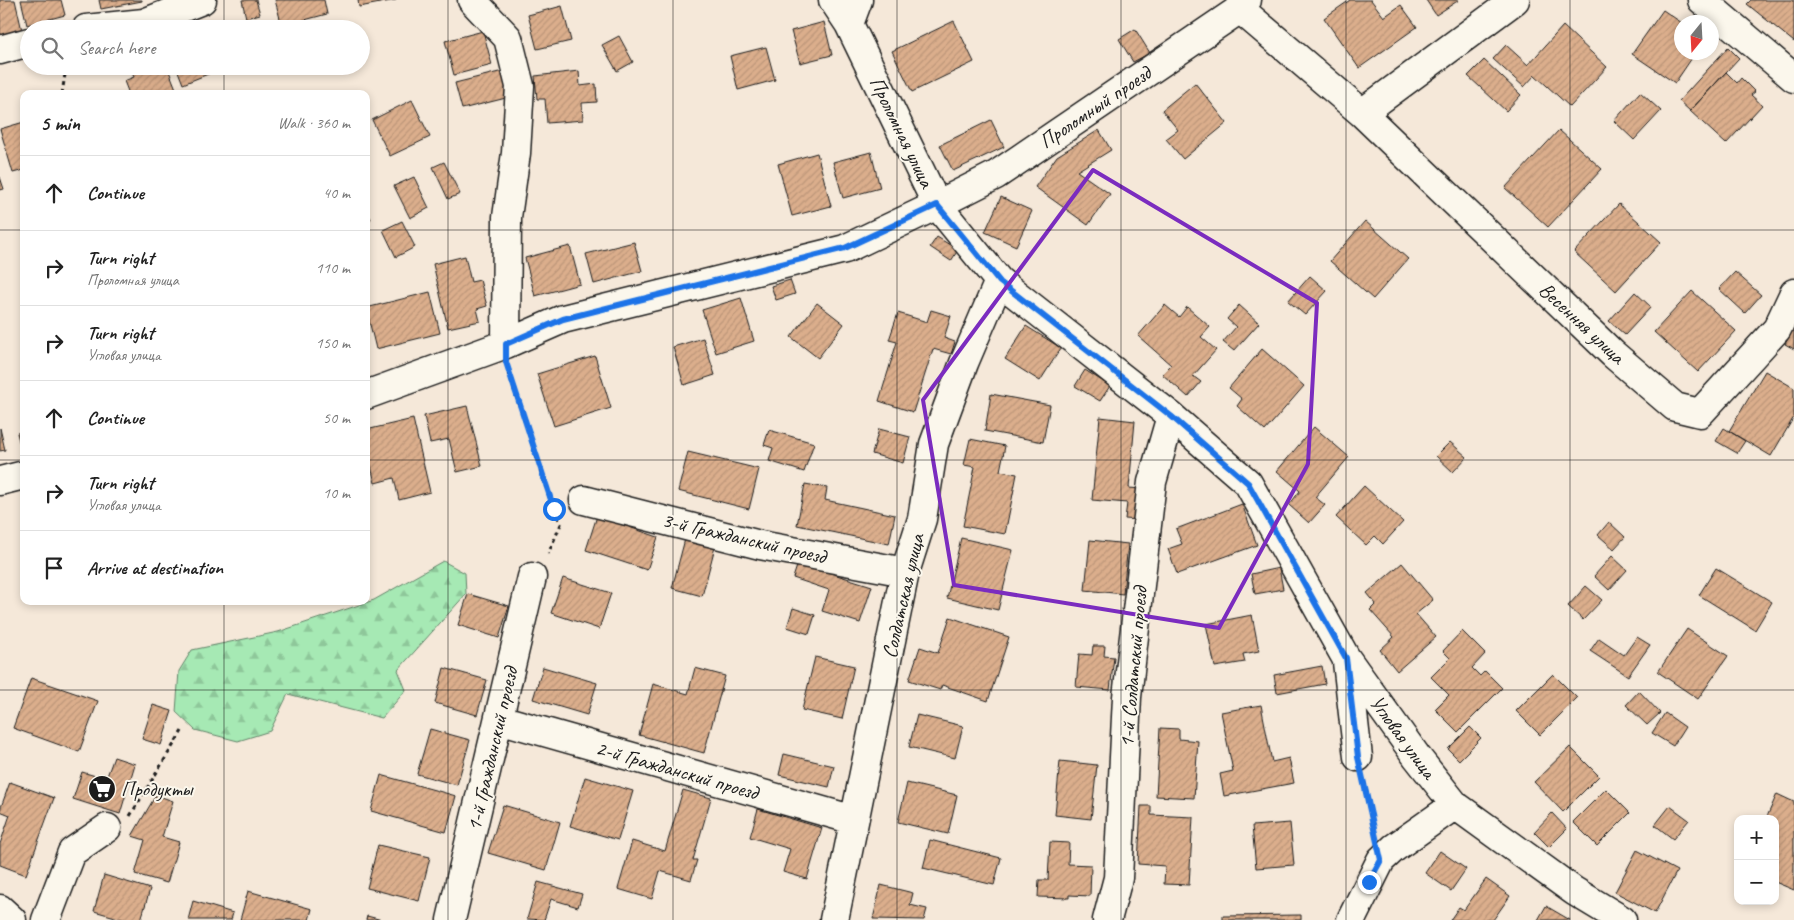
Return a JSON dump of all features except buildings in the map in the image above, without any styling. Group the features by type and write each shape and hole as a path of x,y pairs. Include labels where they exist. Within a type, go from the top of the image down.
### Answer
{"street":[{"path":"152,20 202,0"},
{"path":"472,0 508,38 520,86 516,153 507,217 506,344"},
{"name":"Проломная улица","path":"370,394 506,344 563,319 845,248 937,205 854,12 834,0"},
{"path":"1362,113 1515,0"},
{"path":"1702,0 1794,78"},
{"name":"Весенняя улица","path":"1243,4 1362,113 1614,354 1675,407 1700,413 1777,329 1794,293"},
{"name":"Проломный проезд","path":"937,205 996,175 1243,4"},
{"path":"0,50 20,44"},
{"name":"Угловая улица","path":"937,205 1000,282 1171,416 1248,483 1346,658 1417,757 1455,805 1574,891 1622,920"},
{"name":"Солдатская улица","path":"834,920 905,572 922,520 934,444 964,363 1000,282"},
{"name":"1-й Солдатский проезд","path":"1107,920 1119,871 1127,697 1152,482 1171,416"},
{"path":"0,481 20,477"},
{"name":"3-й Гражданский проезд","path":"584,500 760,545 905,572"},
{"name":"1-й Гражданский проезд","path":"450,920 500,719 532,577"},
{"path":"1346,658 1358,757"},
{"name":"2-й Гражданский проезд","path":"500,719 854,820"},
{"path":"1351,920 1381,860 1394,848 1455,805"},
{"path":"46,920 72,852 107,828"},
{"path":"0,910 12,920"}],"path":[{"path":"63,90 66,75"},
{"path":"506,344 506,362 554,509 561,524 551,551 532,577"},
{"path":"107,828 125,825 182,732"},
{"path":"1358,757 1381,860"}],"highlighted area":[{"path":"1093,170 1317,303 1308,464 1219,628 954,585 923,400"}],"green space":[{"path":"443,561 465,573 466,594 398,670 406,690 382,718 288,694 270,731 238,741 195,730 176,712 179,671 192,650 278,632 359,605 370,605 370,601"}],"place":[{"name":"Продукты","path":"102,789"}],"route":[{"path":"554,509 506,362 506,344 563,319 845,248 937,205 1000,282 1171,416 1248,483 1346,658 1358,757 1381,860 1369,882"}]}
